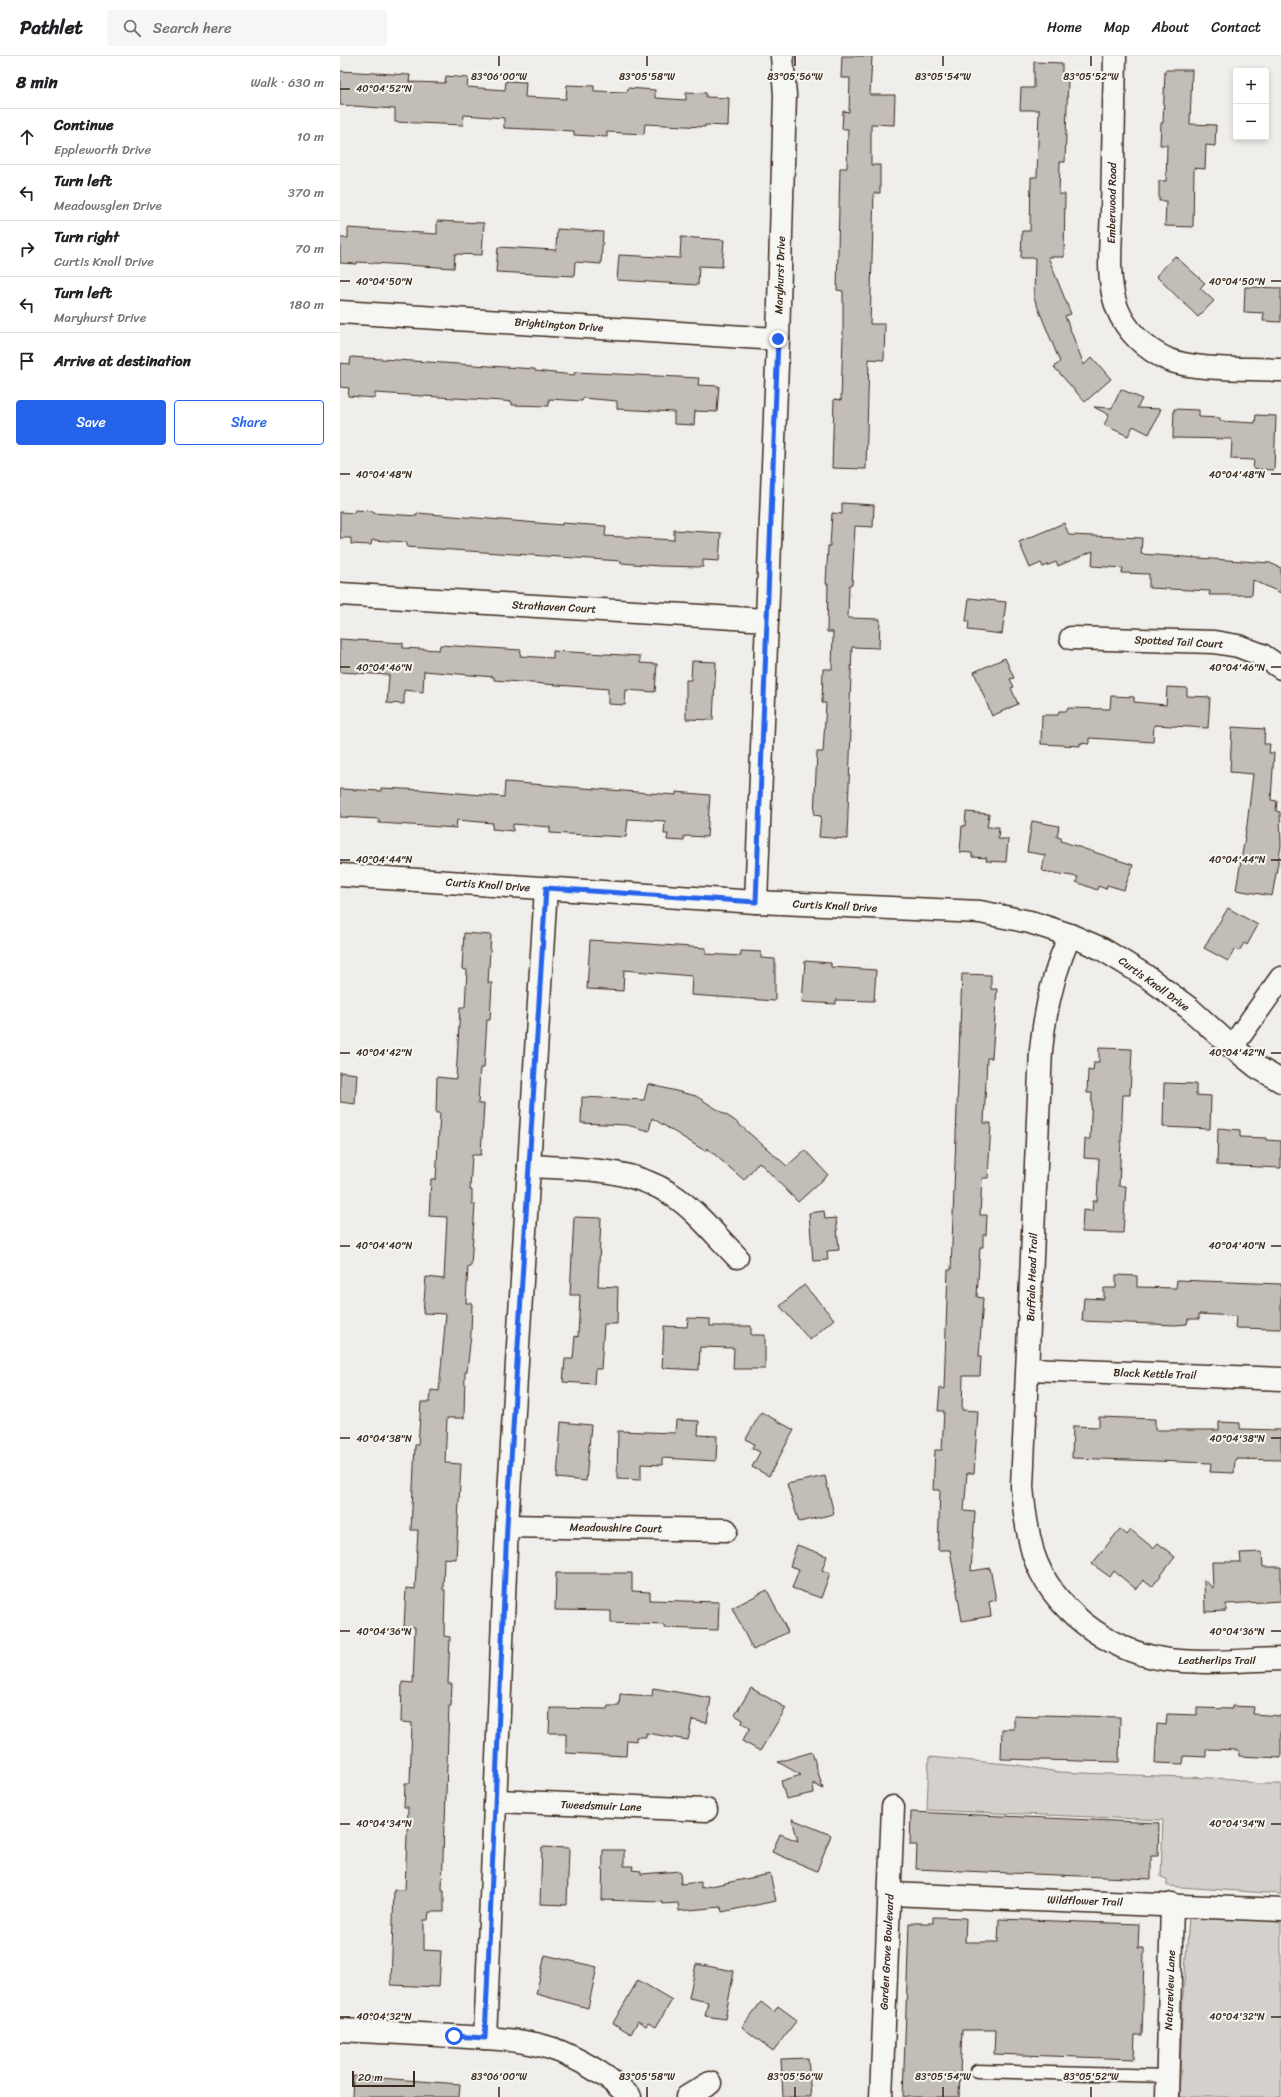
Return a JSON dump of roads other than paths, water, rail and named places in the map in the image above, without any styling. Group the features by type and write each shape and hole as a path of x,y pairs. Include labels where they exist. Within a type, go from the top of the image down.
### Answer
{"street":[{"name":"Maryhurst Drive","path":"756,902 778,339 785,95 782,56"},
{"name":"Emberwood Road","path":"1115,56 1112,280 1117,307 1124,322 1140,342 1170,360 1187,364 1281,370"},
{"name":"Brightington Drive","path":"340,312 778,339"},
{"name":"Strathaven Court","path":"340,594 767,620"},
{"name":"Spotted Tail Court","path":"1071,638 1214,642 1238,646 1262,655 1281,668"},
{"name":"Curtis Knoll Drive","path":"340,875 756,902 980,912 1030,922 1070,935 1102,949 1146,976 1189,1008 1232,1047 1257,1067 1281,1081"},
{"path":"485,2038 497,1801 507,1526 546,888"},
{"name":"Buffalo Head Trail","path":"1070,935 1058,962 1051,984 1042,1039 1022,1487 1025,1521 1034,1554 1049,1584 1070,1612"},
{"path":"1232,1047 1281,978"},
{"path":"529,1166 605,1171 643,1180 677,1198 737,1257"},
{"name":"Black Kettle Trail","path":"1028,1369 1281,1379"},
{"name":"Meadowshire Court","path":"507,1526 726,1530"},
{"name":"Leatherlips Trail","path":"1070,1612 1098,1634 1129,1650 1163,1659 1198,1662 1281,1659"},
{"name":"Tweedsmuir Lane","path":"497,1801 706,1810"},
{"name":"Garden Grove Boulevard","path":"881,2097 893,1807"},
{"name":"Wildflower Trail","path":"890,1894 1172,1904 1281,1910"},
{"name":"Natureview Lane","path":"1167,2086 1172,1904"},
{"path":"340,2030 512,2040 560,2051 605,2075 630,2097"},
{"path":"687,2097 710,2083"}],"lane":[{"name":"Natureview Lane","path":"977,2071 1167,2086"}]}
